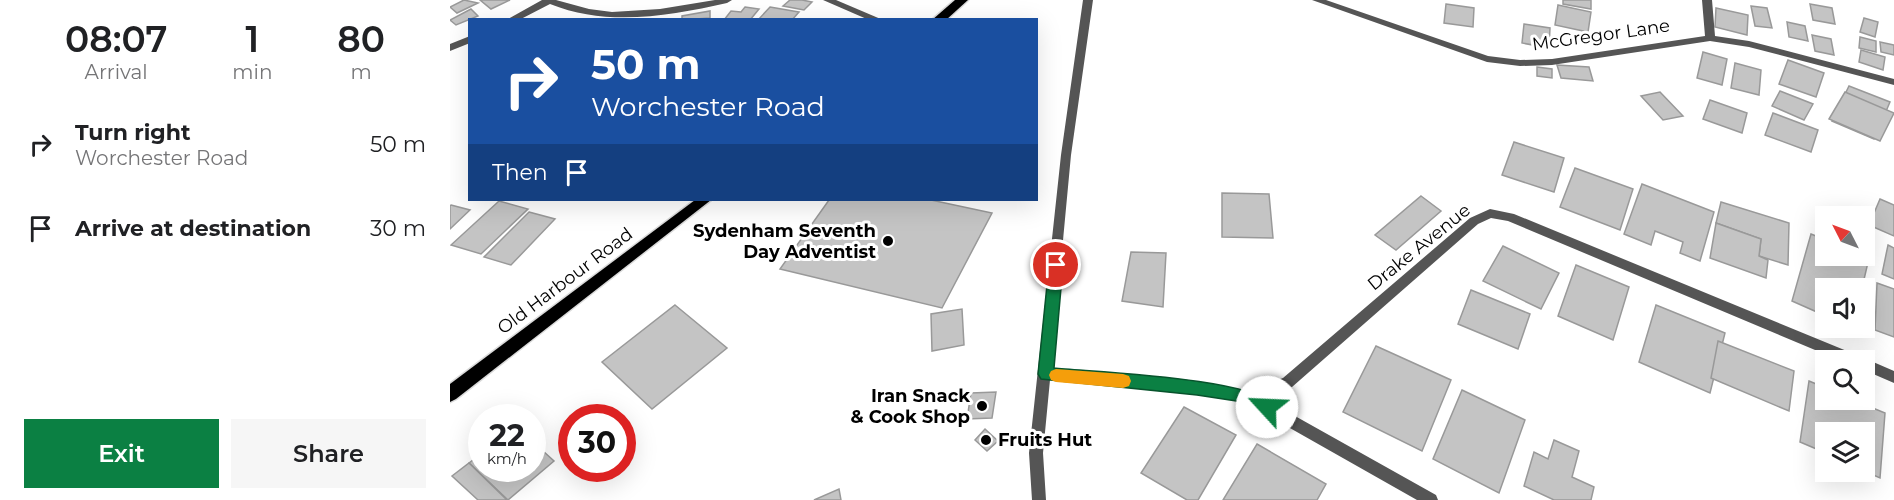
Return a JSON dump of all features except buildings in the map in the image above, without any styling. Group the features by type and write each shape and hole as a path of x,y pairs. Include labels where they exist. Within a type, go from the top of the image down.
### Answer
{"main road":[{"path":"940,18 962,0"},
{"name":"Old Harbour Road","path":"450,394 703,201"}],"street":[{"path":"514,18 548,0 604,15 692,8 727,0"},
{"path":"828,0 874,18"},
{"path":"1039,500 1036,453 1046,374 1066,155 1088,0"},
{"name":"McGregor Lane","path":"1317,0 1487,59 1520,63 1552,62 1710,38 1749,44 1894,82"},
{"path":"1707,0 1710,38"},
{"path":"450,48 468,40"},
{"name":"Drake Avenue","path":"1046,374 1197,388 1246,396 1287,383 1474,221 1490,213 1510,217 1830,350"},
{"path":"1875,368 1894,376"},
{"path":"1246,396 1431,500"}],"slow traffic":[{"path":"1056,375 1123,381"}],"place":[{"name":"Sydenham Seventh Day Adventist","path":"888,241"},
{"name":"Iran Snack & Cook Shop","path":"982,406"},
{"name":"Fruits Hut","path":"986,440"}],"route":[{"path":"1056,265 1046,374 1197,388 1246,396 1267,407"}]}
